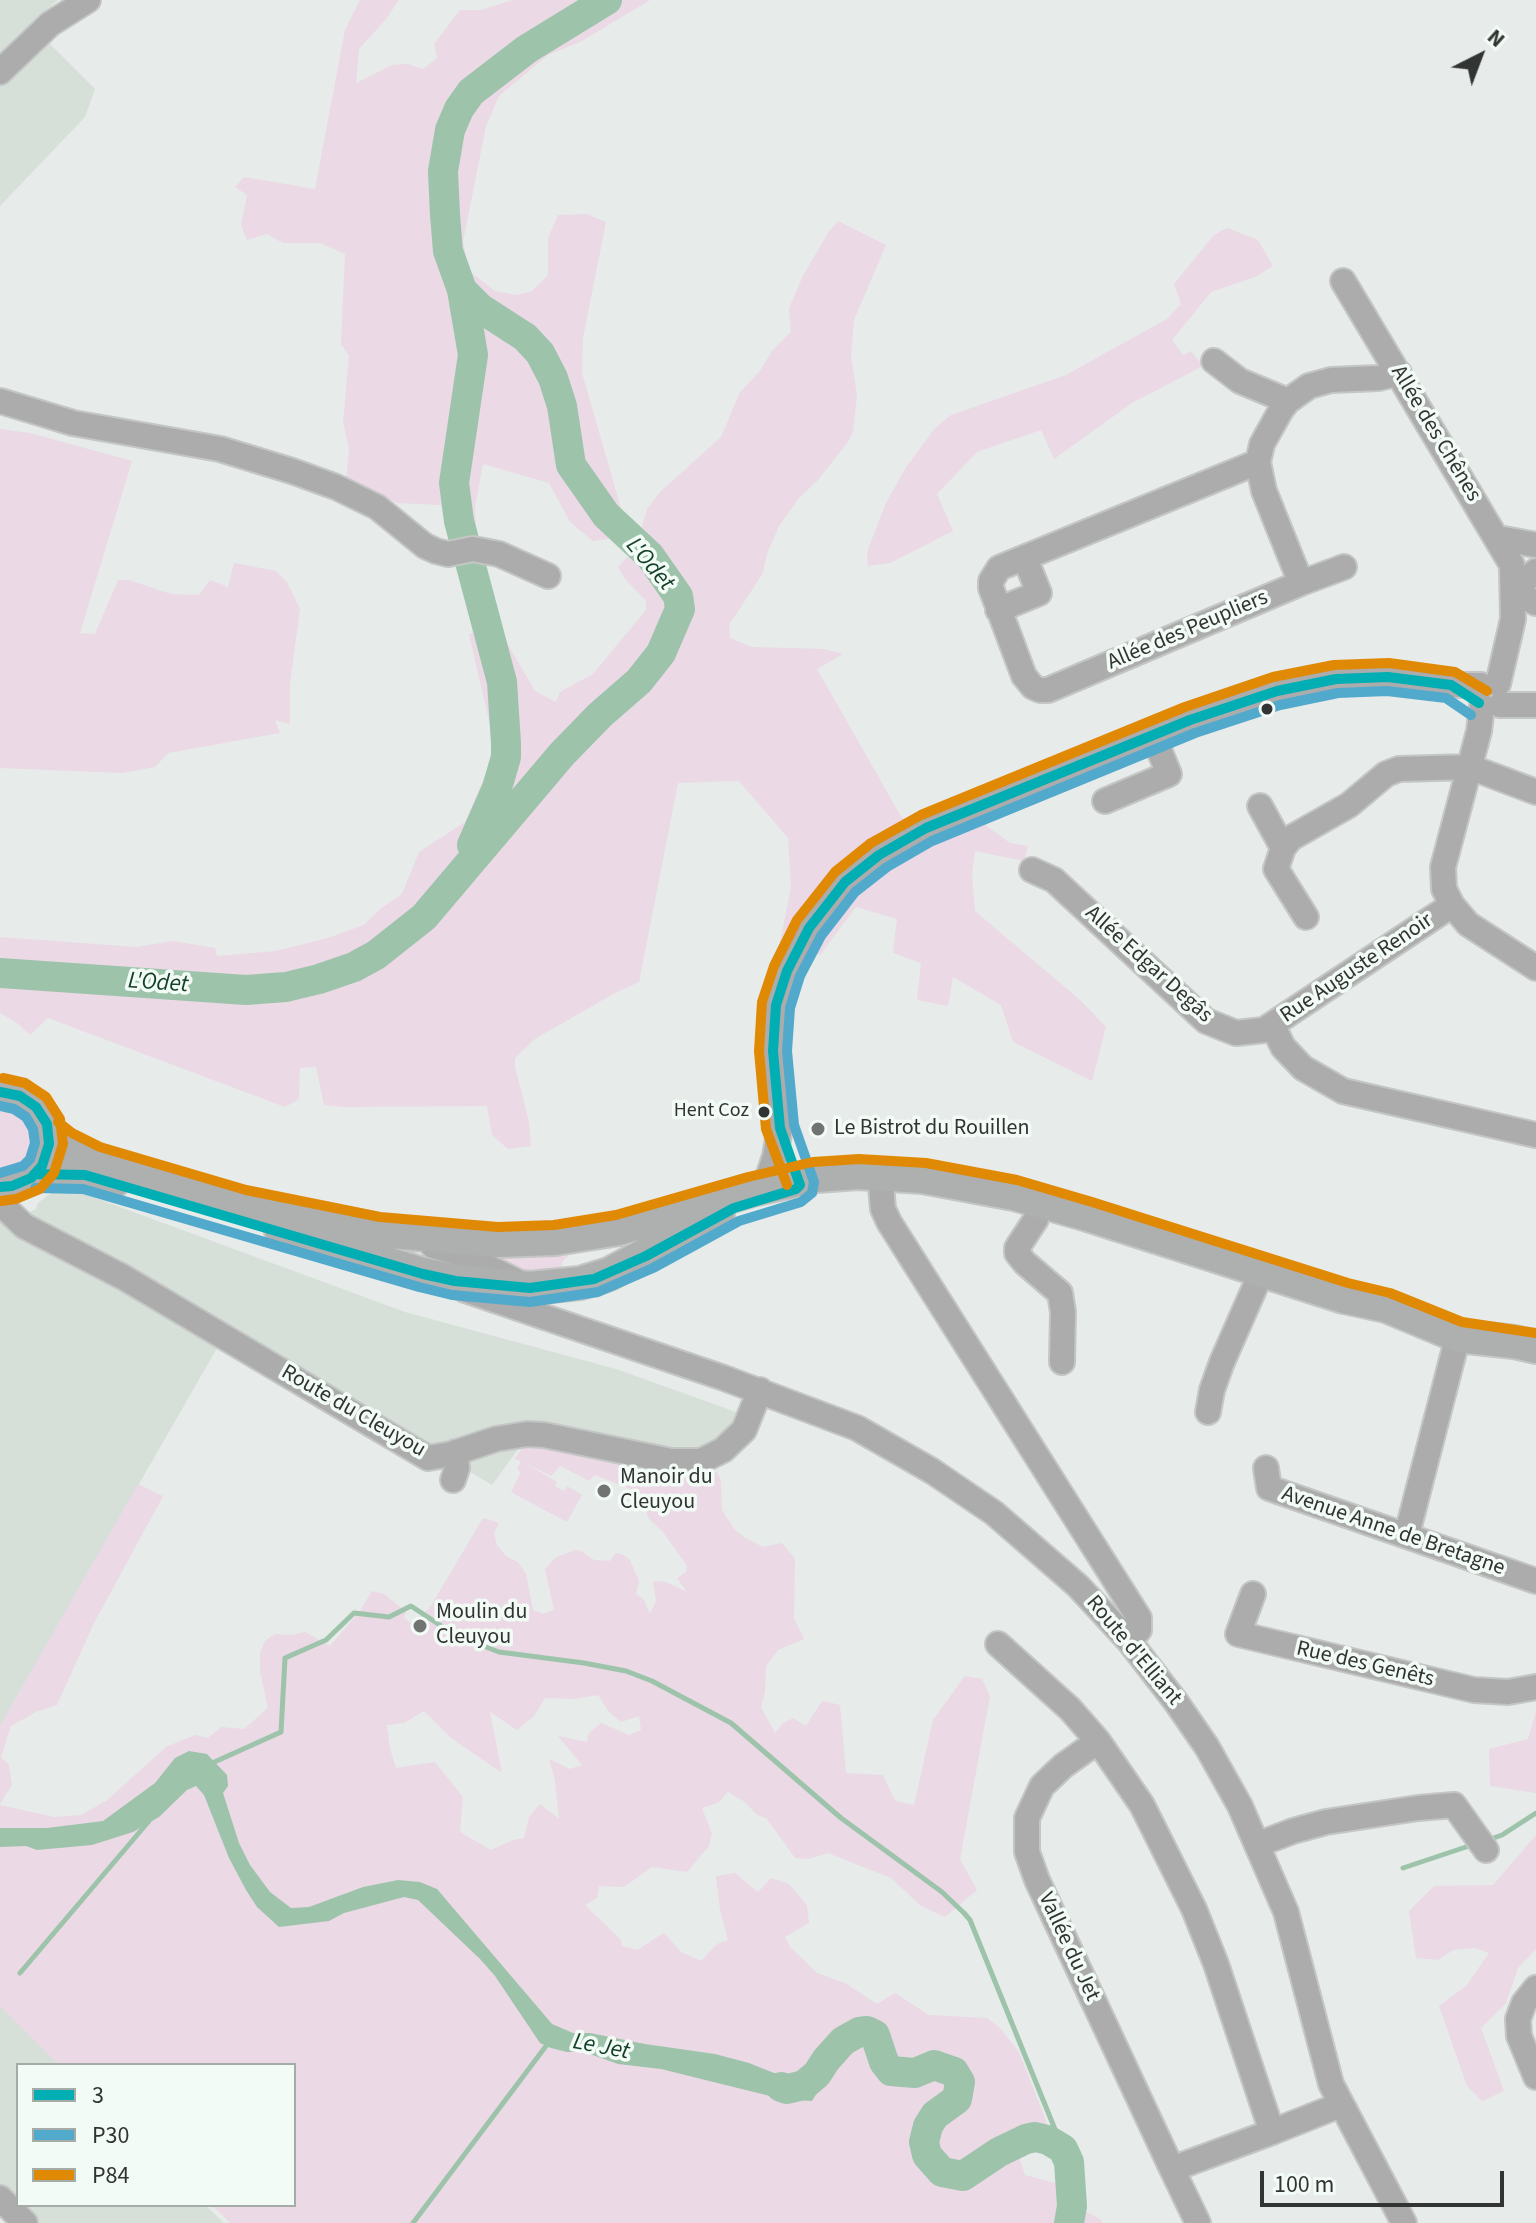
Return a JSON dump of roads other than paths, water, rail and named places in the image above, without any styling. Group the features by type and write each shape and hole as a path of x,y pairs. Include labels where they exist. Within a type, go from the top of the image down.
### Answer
{"main road":[{"path":"4,1089 36,1107 49,1133 83,1155 166,1183 243,1204 378,1231 520,1241 555,1239 619,1229 800,1180 835,1174 880,1180"},
{"path":"14,1187 47,1155 49,1133"},
{"path":"14,1187 67,1173 100,1178 423,1274 455,1281 530,1288 580,1283 618,1270 717,1216 799,1196 909,1175 1040,1201 1344,1297 1416,1336 1536,1357"},
{"path":"1456,1343 1536,1347"}],"street":[{"path":"0,72 50,24 88,0"},
{"name":"Allée des Chênes","path":"1343,281 1498,538 1512,565 1513,591"},
{"path":"1214,361 1240,381 1288,401"},
{"path":"1344,567 1301,583 1264,491 1258,462 1268,433 1288,401 1299,392 1320,382 1379,378 1399,373"},
{"path":"0,401 73,423 220,449 316,479 377,507 425,546 448,554 467,551 499,554 548,576"},
{"name":"Allée des Peupliers","path":"1258,462 999,568 994,574 991,588 998,610 1024,676 1033,687 1048,690 1301,583"},
{"path":"1498,538 1536,545"},
{"path":"998,610 1039,593 1025,558"},
{"path":"1536,571 1513,591 1536,603"},
{"name":"Rue Auguste Renoir","path":"1273,1026 1452,905 1444,889 1443,867 1513,619 1513,591"},
{"path":"765,1187 780,1128 773,1051 776,1005 801,942 838,888 867,863 918,831 1247,699 1313,682 1388,677 1451,685 1534,705"},
{"path":"1105,801 1169,774 1153,735"},
{"path":"1306,917 1276,869 1283,848 1291,838 1349,805 1391,771 1409,767 1470,767 1536,792"},
{"path":"1260,806 1283,848"},
{"name":"Allée Edgar Degâs","path":"1032,870 1054,880 1206,1021 1236,1033 1273,1026"},
{"path":"1452,905 1468,924 1536,968"},
{"path":"1273,1026 1283,1047 1303,1068 1343,1091 1536,1135"},
{"path":"717,1216 800,1185 780,1128"},
{"path":"880,1180 883,1209 889,1222 1139,1618 1139,1630 1129,1641"},
{"name":"Route du Cleuyou","path":"14,1187 34,1229 123,1277 422,1456 436,1458 496,1439 527,1434 671,1461 701,1461 723,1450 744,1430 760,1390"},
{"path":"1040,1201 1036,1219 1017,1253 1060,1293 1063,1312 1062,1362"},
{"path":"618,1270 622,1255 619,1229"},
{"name":"Route d'Elliant","path":"378,1231 452,1250 530,1288 592,1331"},
{"path":"1208,1412 1219,1369 1262,1271"},
{"name":"Route d'Elliant","path":"423,1274 535,1316 592,1331 760,1390 857,1428 994,1513 1078,1586 1129,1641 1176,1702 1207,1747 1259,1844 1292,1931 1329,2076 1340,2105 1404,2223"},
{"path":"1407,1534 1456,1343"},
{"path":"453,1480 457,1468 456,1452"},
{"name":"Avenue Anne de Bretagne","path":"1266,1468 1269,1488 1536,1581"},
{"name":"Rue des Genêts","path":"1253,1594 1238,1634 1474,1690 1508,1692 1536,1687"},
{"path":"998,1644 1061,1700 1098,1741 1138,1798 1194,1909 1216,1964 1272,2132"},
{"name":"Vallée du Jet","path":"1098,1741 1063,1766 1042,1786 1027,1818 1027,1852 1037,1880 1198,2223"},
{"path":"1259,1844 1326,1822 1454,1805 1486,1850"},
{"path":"1536,1988 1524,2003 1518,2019 1519,2036 1536,2077"},
{"path":"1172,2169 1340,2105"},
{"path":"0,2198 25,2223"}],"water":[{"path":"189,1751 207,1754 227,1775 228,1786 223,1793 239,1843 250,1865 270,1892 291,1908 309,1907 363,1887 398,1880 420,1882 437,1889 552,2024 573,2033 590,2033 715,2054 784,2077 803,2074 810,2067 824,2081 812,2101 782,2099 661,2069 618,2064 584,2052 551,2048 540,2043 480,1959 418,1900 404,1897 344,1913 329,1921 279,1927 257,1907 246,1890 229,1858 204,1795 196,1786 187,1790 159,1817 133,1832 92,1845 37,1850 26,1846 0,1847 0,1828 47,1828 103,1821 155,1783 175,1758"}],"waterway":[{"name":"L'Odet","path":"0,973 246,990 286,987 354,967 376,955 424,917 562,754 639,681 661,653 680,609 678,596 650,556 606,515 571,465 562,406 553,378 540,353 525,337 480,308 462,290 448,251 445,215 443,171 450,130 471,92 527,49 607,0"},
{"name":"L'Odet","path":"462,290 473,355 454,483 459,521 502,682 506,743 506,757 497,788 472,845"},
{"path":"210,1764 281,1732 285,1658 326,1640 354,1613 389,1617 411,1606 455,1635 499,1652 584,1663 626,1671 652,1681 731,1723 841,1818 942,1892 964,1913 970,1920 1063,2149"},
{"path":"1488,1840 1502,1835 1536,1813"},
{"path":"20,1973 149,1821"},
{"path":"1403,1868 1475,1844"},
{"name":"Le Jet","path":"781,2087 787,2089 804,2085 817,2074 843,2041 867,2031 875,2035 884,2062 891,2071 915,2073 934,2065 954,2072 960,2082 957,2099 935,2115 928,2126 924,2142 927,2155 942,2172 963,2176 999,2152 1026,2139 1035,2137 1048,2140 1063,2149 1069,2162 1072,2206 1069,2223"},
{"path":"413,2223 549,2042"}],"place":[{"name":"Hent Coz","path":"764,1112"},
{"name":"Le Bistrot du Rouillen","path":"818,1129"},
{"name":"Manoir du Cleuyou","path":"604,1491"},
{"name":"Moulin du Cleuyou","path":"420,1626"}]}
